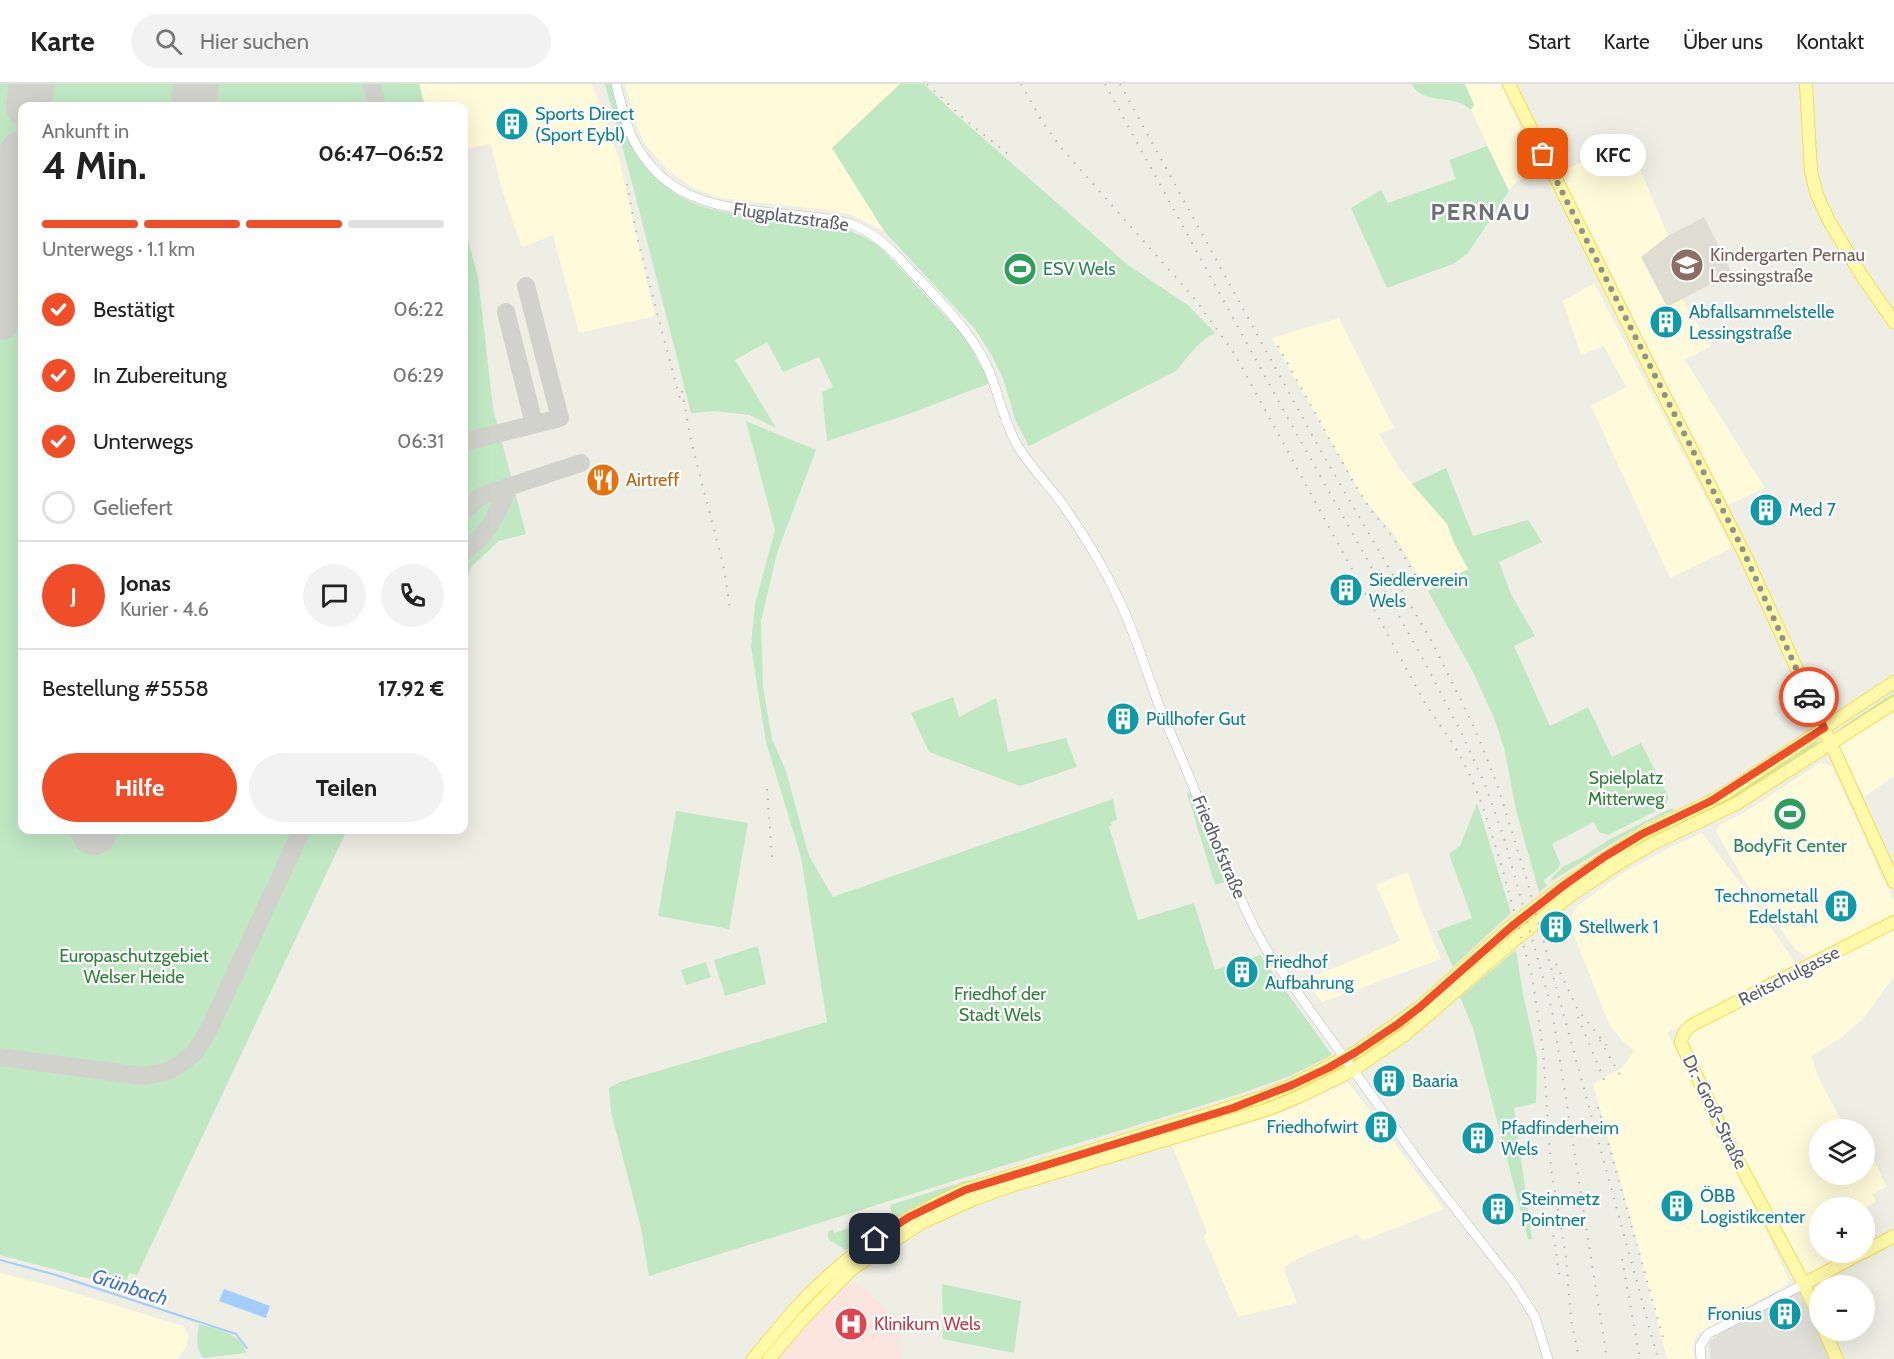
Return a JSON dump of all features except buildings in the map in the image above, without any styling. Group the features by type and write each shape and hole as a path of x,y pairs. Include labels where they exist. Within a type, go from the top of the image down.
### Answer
{"main road":[{"path":"1509,84 1742,548 1894,882"},
{"path":"1806,84 1811,172 1817,195 1828,219 1860,273 1894,322"},
{"path":"753,1359 795,1309 844,1262 901,1222 942,1200 975,1187 1233,1108 1292,1085 1345,1058 1406,1018 1511,927 1604,857 1642,834 1711,801 1894,682"},
{"path":"770,1359 804,1318 852,1269 923,1222 974,1199 1011,1186 1269,1109 1353,1070 1406,1034 1571,895 1652,844 1736,804 1894,703"},
{"path":"1809,758 1829,759 1845,772"},
{"name":"Reitschulgasse","path":"1685,1031 1692,1025 1894,922"},
{"name":"Dr.-Groß-Straße","path":"1685,1031 1681,1037 1681,1043 1686,1054 1728,1142 1809,1295"},
{"path":"1875,1246 1894,1236"},
{"path":"1804,1284 1843,1263"},
{"path":"1829,1341 1837,1359"}],"street":[{"name":"Flugplatzstraße","path":"616,84 633,139 662,177 684,193 707,203 730,208 834,220 868,232 896,255 970,336 995,383"},
{"name":"Friedhofstraße","path":"995,383 1016,442 1096,555 1120,603 1159,705 1237,890 1266,949 1426,1172 1530,1307 1548,1359"},
{"path":"1785,1293 1793,1280 1795,1267"},
{"path":"1701,1359 1700,1346 1708,1334 1804,1284"}],"shaded area":[{"path":"420,84 592,84 619,159 655,316 579,333 553,235 522,247 502,190 491,144 468,148 468,102 424,102"},
{"path":"625,84 900,84 832,148 884,231 852,215 721,198 692,187 667,169 645,144 638,129"},
{"path":"1465,84 1501,84 1538,168 1514,184 1509,191 1471,110 1474,105"},
{"path":"1628,141 1668,236 1642,257 1667,307 1682,299 1711,346 1685,360 1765,488 1728,505 1560,172"},
{"name":"Kindergarten Pernau Lessingstraße","path":"1704,217 1732,273 1667,307 1641,257 1668,236"},
{"path":"1594,283 1732,548 1670,578 1591,406 1626,387 1604,346 1581,355 1563,301"},
{"path":"1339,318 1394,428 1379,434 1399,468 1447,524 1454,543 1469,569 1428,591 1393,533 1363,498 1272,338"},
{"path":"1894,707 1894,776 1864,797 1838,744"},
{"path":"1823,763 1832,767 1894,902 1894,916 1813,958 1808,958 1795,949 1746,883 1716,831 1719,825 1745,812"},
{"path":"1702,833 1738,880 1794,961 1795,966 1667,1033 1715,1124 1788,1277 1787,1285 1699,1333 1694,1340 1695,1359 1667,1359 1593,1084 1622,1068 1634,1051 1609,1024 1570,922 1574,910 1579,905 1621,874"},
{"path":"1408,872 1441,959 1322,1002 1304,980 1400,941 1376,885"},
{"path":"1894,930 1894,976 1863,1019 1841,1038 1811,1056 1820,1081 1841,1119 1809,1119 1809,1185 1875,1185 1875,1162 1887,1187 1872,1194 1874,1197 1809,1197 1809,1263 1829,1263 1804,1276 1684,1042 1688,1032"},
{"path":"1347,1083 1444,1209 1362,1241 1358,1234 1309,1253 1283,1267 1297,1303 1238,1317 1204,1237 1207,1232 1172,1145 1235,1128 1288,1110"},
{"path":"0,1273 55,1287 183,1326 188,1335 187,1346 177,1359 0,1359"},
{"name":"Klinikum Wels","path":"850,1283 858,1284 865,1289 882,1306 896,1329 903,1359 779,1359 815,1318"},
{"name":"Fronius","path":"1802,1289 1809,1306 1809,1341 1824,1341 1831,1359 1711,1359 1709,1342 1724,1331"}],"green space":[{"name":"Europaschutzgebiet Welser Heide","path":"0,84 419,84 423,102 18,102 18,834 345,834 137,1275 129,1273 124,1288 0,1255"},
{"path":"605,84 611,84 619,113 635,153 662,184 686,200 711,209 741,215 828,225 848,230 868,239 879,246 965,337 990,383 909,414 827,441 822,392 833,387 819,357 783,372 767,342 735,360 776,428 750,415 714,411 691,413"},
{"name":"ESV Wels","path":"900,84 924,84 1128,265 1189,306 1215,333 1198,345 1176,371 1029,446 1016,422 1003,378 975,329 884,231 832,148"},
{"path":"1412,84 1465,84 1474,105 1471,110 1456,102 1423,95"},
{"path":"1487,146 1509,191 1468,253 1453,264 1387,288 1351,208 1381,190 1388,203 1456,179 1449,160"},
{"path":"468,240 478,277 493,408 526,534 499,541 472,566 468,575"},
{"name":"Friedhof der Stadt Wels","path":"746,421 816,450 777,553 761,621 763,687 772,739 786,771 809,856 833,897 1113,799 1117,820 1111,822 1112,825 1109,827 1138,920 1194,903 1215,970 1260,955 1332,1055 1288,1077 1236,1095 649,1276 641,1228 611,1112 609,1088 620,1082 827,1022 801,857 766,742 751,646 755,605 775,530"},
{"name":"Spielplatz Mitterweg","path":"1446,468 1473,536 1528,520 1542,542 1499,562 1511,594 1535,636 1514,646 1550,726 1588,707 1612,757 1641,743 1669,798 1664,807 1608,835 1599,832 1594,822 1552,844 1560,863 1558,869 1544,880 1547,886 1539,892 1516,810 1504,747 1494,718 1473,672 1428,591 1468,569 1447,524 1412,484"},
{"path":"1894,693 1894,697 1840,732 1842,727"},
{"path":"953,697 959,717 996,698 1008,752 1066,738 1077,767 1020,786 929,752 911,713"},
{"path":"1815,739 1819,745 1747,793 1544,911 1543,906 1617,854"},
{"path":"1190,792 1228,881 1215,885 1187,793"},
{"path":"1477,803 1511,913 1453,967 1437,931 1472,918 1449,854 1460,846"},
{"path":"1672,808 1674,810 1644,824 1550,882 1564,866 1610,839"},
{"path":"676,811 748,823 729,929 658,916"},
{"path":"758,946 766,984 725,996 714,960"},
{"path":"1516,950 1537,1058 1536,1103 1514,1108 1532,1239 1528,1240 1473,1028 1460,997"},
{"path":"706,962 711,977 686,985 681,970"},
{"path":"969,1180 970,1183 909,1210 846,1250 828,1239 828,1232 833,1229 834,1233 892,1214 890,1205"},
{"path":"942,1284 1021,1301 1014,1353 943,1339"},
{"path":"199,1324 234,1336 244,1346 246,1353 204,1358 198,1346"}],"water":[{"path":"224,1289 270,1306 266,1318 219,1301"}],"waterway":[{"name":"Grünbach","path":"0,1260 56,1275 236,1334 247,1348"}],"taxiway":[{"path":"372,84 376,102"},
{"path":"468,441 560,418 526,286"},
{"path":"506,312 534,424"},
{"path":"468,507 481,496 581,463"},
{"path":"468,548 479,539 491,523 508,487"},
{"path":"0,1057 142,1076 166,1072 182,1063 196,1051 210,1027 300,834"}],"runway":[{"path":"30,102 32,84"},
{"path":"194,102 196,84"},
{"path":"0,317 18,183"}],"railway":[{"path":"927,84 964,119 1008,154"},
{"path":"1021,84 1043,123 1063,150 1194,298 1234,353 1425,703 1457,750 1469,773 1483,807 1501,864 1532,976 1543,1049 1551,1169 1566,1257 1571,1319 1579,1359"},
{"path":"1105,84 1423,659 1463,736 1486,787 1504,838 1552,1010 1607,1359"},
{"path":"1120,84 1322,453 1432,642 1475,729 1497,784 1526,877 1658,1359"},
{"path":"627,184 637,237 680,399"},
{"path":"1278,346 1355,485 1370,509 1393,537 1419,582"},
{"path":"682,391 691,441 724,568 730,609"},
{"path":"767,789 772,857"},
{"path":"1556,964 1578,1010 1607,1046"},
{"path":"1578,1017 1605,1082"},
{"path":"1600,1040 1620,1075"},
{"path":"1598,1107 1664,1341"},
{"path":"1552,1226 1560,1279"},
{"path":"1622,1259 1640,1359"}],"way so far":[{"path":"1543,154 1742,548 1809,697"}],"place":[{"name":"Sports Direct (Sport Eybl)","path":"512,124"},
{"name":"KFC","path":"1543,154"},
{"name":"Kindergarten Pernau Lessingstraße","path":"1687,265"},
{"name":"ESV Wels","path":"1020,269"},
{"name":"Abfallsammelstelle Lessingstraße","path":"1666,322"},
{"name":"Airtreff","path":"603,480"},
{"name":"Med 7","path":"1766,510"},
{"name":"Siedlerverein Wels","path":"1346,590"},
{"name":"Püllhofer Gut","path":"1123,719"},
{"name":"BodyFit Center","path":"1790,814"},
{"name":"Technometall Edelstahl","path":"1841,906"},
{"name":"Stellwerk 1","path":"1556,927"},
{"name":"Friedhof Aufbahrung","path":"1242,972"},
{"name":"Baaria","path":"1389,1081"},
{"name":"Friedhofwirt","path":"1381,1127"},
{"name":"Pfadfinderheim Wels","path":"1478,1138"},
{"name":"ÖBB Logistikcenter","path":"1677,1206"},
{"name":"Steinmetz Pointner","path":"1498,1209"},
{"name":"Fronius","path":"1785,1314"},
{"name":"Klinikum Wels","path":"851,1324"}],"district":[{"name":"PERNAU","path":"1481,212"}],"route":[{"path":"875,1239 909,1217 965,1190 1233,1108 1292,1085 1356,1052 1420,1007 1511,927 1604,857 1642,834 1727,792 1824,728 1809,697"}]}
